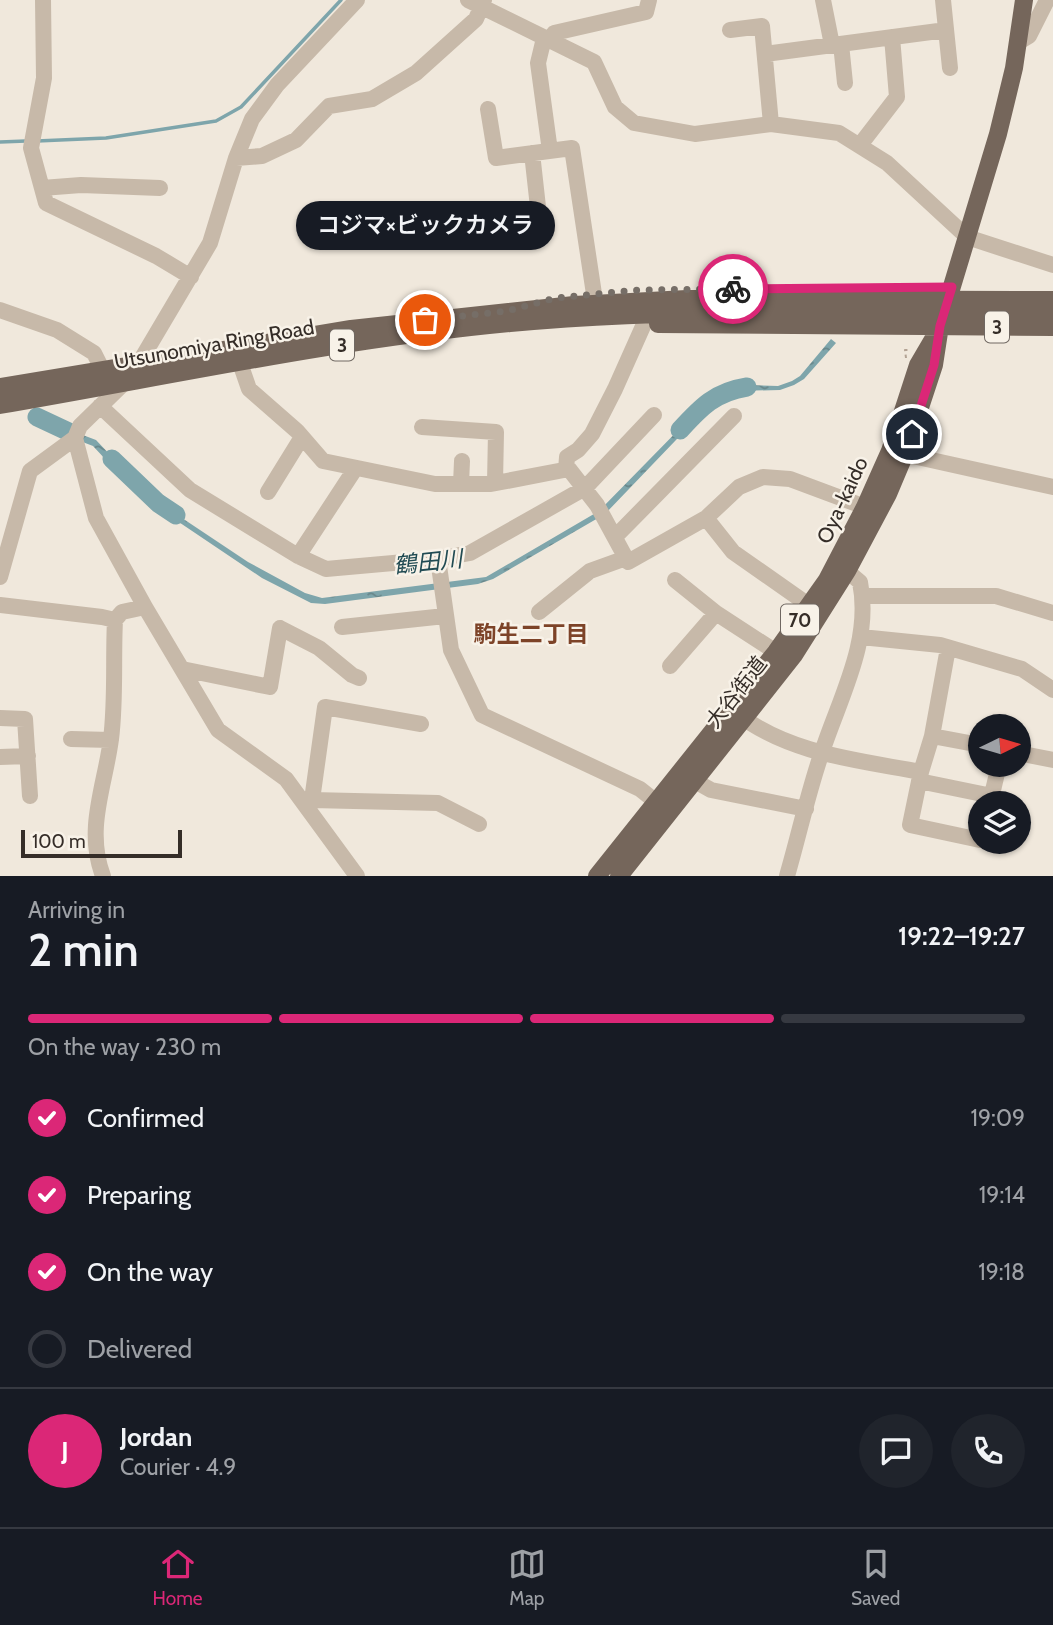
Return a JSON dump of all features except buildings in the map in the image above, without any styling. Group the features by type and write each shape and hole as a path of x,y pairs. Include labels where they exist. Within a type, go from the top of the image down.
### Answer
{"main road":[{"name":"Oya-kaido","path":"597,876 663,807 738,714 839,559 865,507 897,453 918,365 940,326 999,134 1019,42 1024,0"},
{"name":"3","path":"508,317 555,298 638,290 952,287 1053,289"},
{"name":"3","path":"687,305 1053,300"},
{"name":"3","path":"687,305 1053,313"},
{"name":"Utsunomiya Ring Road","path":"0,387 363,328 687,305"},
{"name":"3","path":"508,317 554,328 643,324 1053,327"},
{"name":"Utsunomiya Ring Road","path":"0,405 508,317"},
{"name":"大谷街道","path":"619,876 663,807 695,781 738,714 794,655 847,571 888,494 897,453"}],"street":[{"path":"43,0 44,78 31,143 46,203 156,256 191,277"},
{"path":"0,577 30,471 77,432 123,384 139,363 210,243 236,158 252,119 277,85 357,0"},
{"path":"550,151 538,62 547,39 554,33 646,12 649,0"},
{"path":"823,0 845,83"},
{"path":"943,0 950,68"},
{"path":"1019,42 1029,36 1047,0"},
{"path":"236,158 262,156 285,146 296,140 329,106 372,99 416,74 476,19 477,2 594,62 615,107 634,123 695,134 771,124 839,133 887,163 967,237 1053,265"},
{"path":"1038,19 1053,10"},
{"path":"730,30 762,26 771,124"},
{"path":"765,54 946,30"},
{"path":"860,145 897,97 892,37"},
{"path":"488,109 496,158 572,148 594,295"},
{"path":"532,153 539,216"},
{"path":"42,188 81,185 160,188"},
{"path":"0,310 57,330 94,353 102,369"},
{"path":"566,470 567,457 578,450 592,434 615,390 643,324"},
{"path":"240,363 249,389 302,437 323,461 435,484 495,483 569,470 586,488 628,562 706,518 739,487 763,477 790,478 865,507"},
{"path":"100,406 190,490 298,556 326,569 438,559 470,553 586,488 654,415"},
{"path":"615,537 734,416"},
{"path":"422,427 496,432 495,483"},
{"path":"77,432 96,518 218,730 286,779 309,802 357,876"},
{"path":"268,492 302,437"},
{"path":"897,453 1053,487"},
{"path":"461,484 462,461"},
{"path":"298,556 355,469"},
{"path":"706,518 733,552 810,606"},
{"path":"539,612 590,571 626,558"},
{"path":"438,559 451,650 482,715 640,789 663,807"},
{"path":"788,876 821,752 861,637 863,596 860,582 847,571"},
{"path":"676,580 716,612 776,652"},
{"path":"863,596 996,596 1053,613"},
{"path":"0,605 115,620"},
{"path":"103,876 97,860 94,833 111,740 115,620 122,612 145,607"},
{"path":"670,666 716,612"},
{"path":"342,627 445,616"},
{"path":"182,669 270,688 280,628 319,648 359,678"},
{"path":"861,637 948,648 1022,669 1053,690"},
{"path":"948,648 932,736 910,825 968,837"},
{"path":"309,802 324,707 421,724"},
{"path":"738,714 779,740 968,792"},
{"path":"0,718 26,719 30,796"},
{"path":"932,736 968,743"},
{"path":"71,739 111,740"},
{"path":"1031,755 1053,760"},
{"path":"0,757 28,756"},
{"path":"695,781 710,790 806,809"},
{"path":"309,802 438,803 479,824"}],"water":[{"path":"831,339 836,343 804,379 780,390 737,391 725,396 699,416 605,514 493,579 478,584 325,604 311,603 262,578 152,504 133,489 93,446 33,423 35,417 96,440 149,496 248,562 305,593 322,598 486,577 599,511 695,413 728,390 746,385 778,386 792,381 800,376"}],"waterway":[{"path":"37,141 106,138 216,121 241,107 341,0"},
{"path":"0,142 26,141"},
{"name":"鶴田川","path":"680,430 709,402 736,389 747,387"},
{"name":"鶴田川","path":"37,417 69,432"},
{"name":"鶴田川","path":"112,459 158,503 176,515"}],"way so far":[{"path":"425,320 507,311 555,298 638,290 733,289"}],"place":[{"name":"コジマ×ビックカメラ","path":"425,320"}],"district":[{"name":"駒生二丁目","path":"531,634"}],"route":[{"path":"733,289 952,287 940,326 934,365 912,434"}]}
